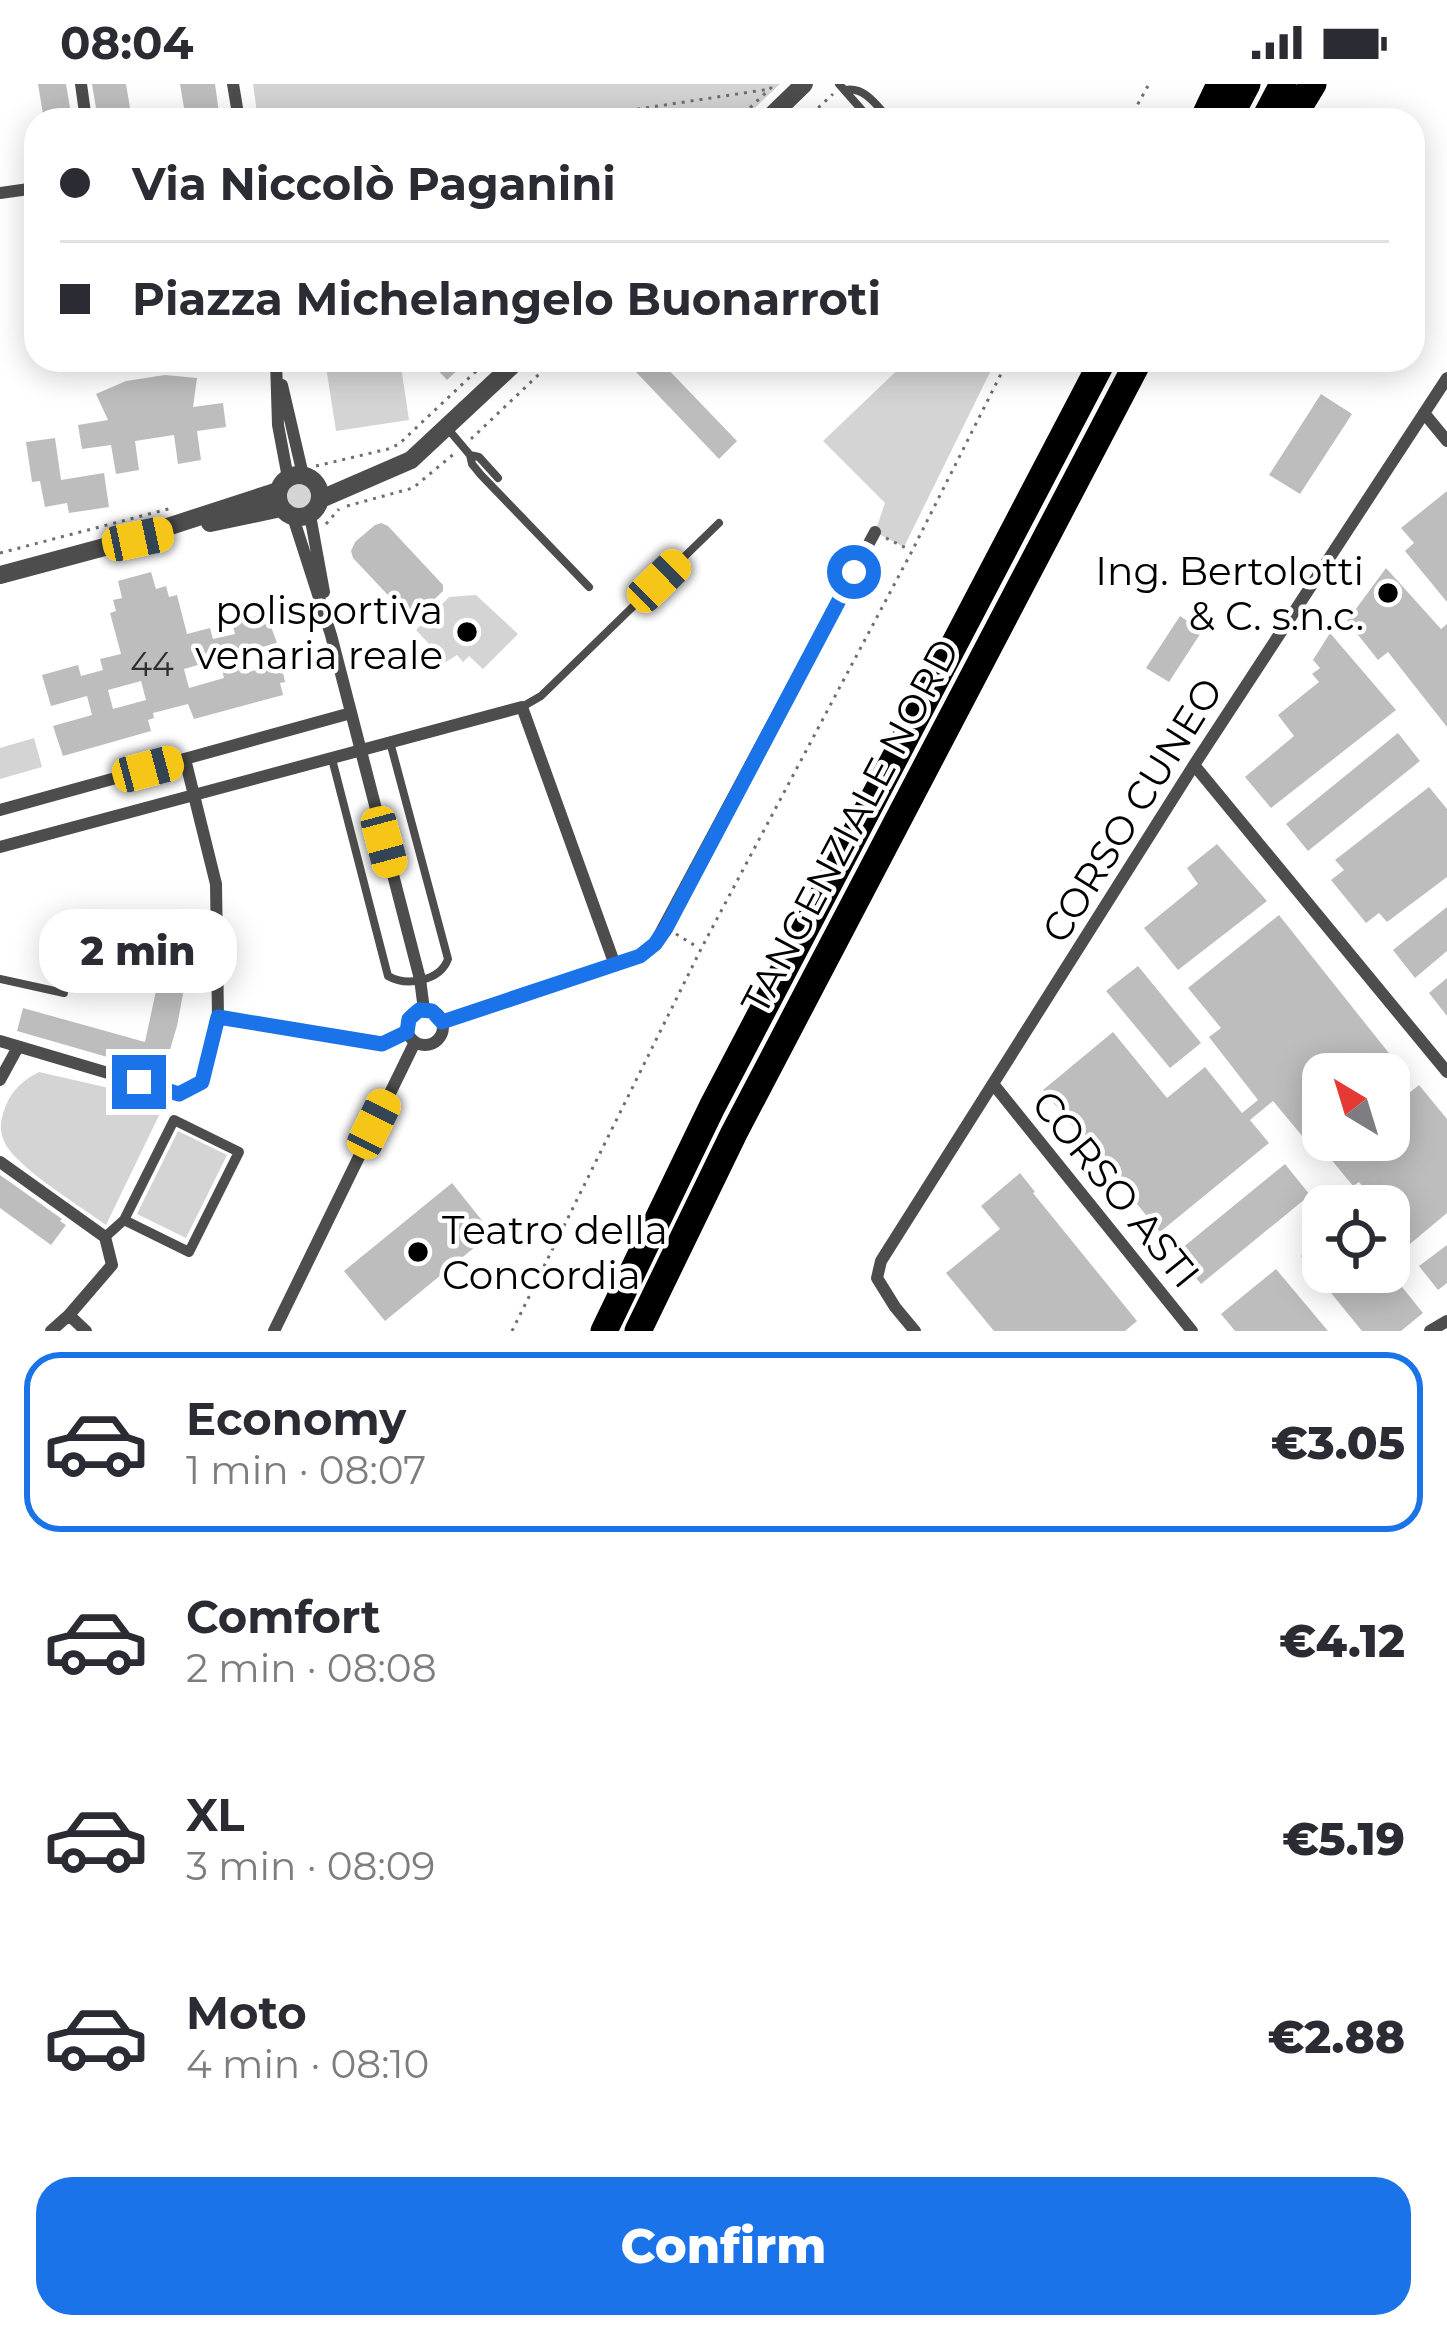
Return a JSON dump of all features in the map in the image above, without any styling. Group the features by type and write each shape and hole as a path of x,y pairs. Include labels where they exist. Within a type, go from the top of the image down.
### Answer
{"highway":[{"path":"1048,465 1088,372"},
{"name":"TANGENZIALE NORD","path":"604,1331 712,1106 1097,372"},
{"name":"TANGENZIALE NORD","path":"638,1331 743,1114 1133,372"}],"street":[{"path":"779,108 804,84"},
{"path":"278,372 299,496 424,1010"},
{"path":"0,575 385,472 411,460 505,372"},
{"name":"CORSO CUNEO","path":"915,1331 877,1278 880,1261 1194,765 1447,378"},
{"path":"1424,413 1447,441"},
{"path":"442,1022 640,956 655,944 875,532"},
{"path":"0,847 522,706 615,965"},
{"path":"0,810 351,713"},
{"path":"0,1041 179,1094 202,1082 218,1017 216,884 185,759"},
{"path":"1194,765 1447,1072"},
{"path":"274,1331 411,1037 409,1019 424,1010 432,1011 442,1022"},
{"path":"218,1017 382,1044 411,1037 422,1045 435,1042 442,1022"},
{"path":"0,1080 18,1047"},
{"name":"CORSO ASTI","path":"994,1085 1192,1331"},
{"path":"105,1237 124,1220 174,1120 179,1094"},
{"path":"124,1220 189,1252 239,1152 174,1120"},
{"path":"0,1162 105,1237 112,1265 51,1331"},
{"path":"69,1315 86,1331"},
{"path":"1430,1331 1447,1321"}],"lane":[{"path":"842,87 862,91 878,108"},
{"path":"447,428 498,478"},
{"path":"470,454 481,475 589,587"},
{"path":"522,706 541,696 718,523"},
{"path":"332,758 388,976 396,981 436,976 448,959 391,742"},
{"path":"0,979 64,993"}],"path":[{"path":"639,108 772,86"},
{"path":"749,108 772,86"},
{"path":"818,108 842,87"},
{"path":"332,462 399,444 475,372"},
{"path":"512,1331 700,949 1002,372"},
{"path":"0,554 185,504"},
{"path":"875,532 911,551"},
{"path":"666,928 700,949"}],"shaded area":[{"path":"253,84 780,84 755,108 256,108"},
{"path":"327,372 402,372 409,420 336,431"},
{"path":"895,372 990,372 904,547 875,532 885,503 823,441"},
{"path":"300,482 310,486 314,496 310,506 300,510 290,506 286,496 290,486"},
{"name":"polisportiva venaria reale","path":"476,595 518,634 483,669 469,656 463,662 457,655 446,662 416,630 449,597"},
{"path":"34,738 42,767 0,779 0,748"},
{"path":"39,1072 166,1101 106,1225 34,1174 4,1141 1,1124 8,1100"},
{"path":"178,1131 227,1155 186,1238 137,1214"}],"building":[{"path":"38,84 66,84 70,108 42,108"},
{"path":"92,84 126,84 130,108 96,108"},
{"path":"180,84 215,84 218,108 184,108"},
{"path":"636,372 671,372 737,441 719,459"},
{"path":"165,375 197,378 193,407 223,403 226,427 197,431 201,460 178,464 174,435 135,441 139,470 116,474 111,445 82,449 78,425 108,420 96,394 126,381"},
{"path":"1321,394 1352,414 1300,494 1269,475"},
{"path":"55,438 61,480 104,473 109,507 69,513 67,503 45,507 40,481 32,482 26,442"},
{"path":"1447,491 1447,602 1405,551 1414,543 1401,528"},
{"path":"381,523 443,585 443,591 418,615 402,610 353,558 355,542"},
{"path":"1386,568 1441,629 1447,624 1447,727 1388,652 1378,660 1347,621"},
{"path":"151,572 156,589 166,586 169,597 177,595 187,634 210,628 213,639 235,634 232,623 266,613 277,643 240,653 245,673 281,663 283,695 194,719 188,704 153,713 154,718 148,720 151,731 63,756 53,726 92,715 87,696 51,706 42,675 78,665 81,676 103,670 100,659 121,654 110,613 116,611 113,600 122,598 118,581","holes":["219,659 224,678 189,688 184,669","141,681 146,700 113,709 108,690"]},
{"path":"1180,616 1202,631 1169,682 1146,668"},
{"path":"1330,633 1396,710 1271,808 1245,777 1294,736 1278,715 1319,682 1312,674 1320,668 1313,660"},
{"path":"1398,733 1420,761 1308,851 1286,824"},
{"path":"1429,787 1447,809 1447,877 1387,922 1379,913 1366,923 1331,880 1344,870 1335,860"},
{"path":"1217,844 1267,901 1178,970 1144,928 1198,884 1187,868"},
{"path":"1447,907 1447,951 1415,978 1393,950"},
{"path":"1279,915 1389,1053 1302,1053 1302,1136 1273,1101 1250,1120 1269,1143 1160,1232 1043,1090 1113,1032 1167,1098 1205,1067 1242,1113 1258,1100 1209,1037 1221,1028 1188,988"},
{"path":"185,927 183,994 163,1073 17,1031 23,1008 145,1042 160,972 160,928"},
{"path":"1138,966 1201,1043 1170,1068 1106,991"},
{"path":"1447,978 1447,1016 1429,993"},
{"path":"1419,1085 1447,1119 1447,1213 1410,1244 1410,1185 1352,1185 1332,1161 1410,1161 1410,1092"},
{"path":"1285,1164 1302,1185 1302,1202 1201,1284 1176,1253"},
{"path":"1020,1173 1137,1321 1125,1331 994,1331 946,1273 1000,1229 981,1206"},
{"path":"0,1175 62,1219 66,1225 51,1245 0,1208"},
{"name":"Teatro della Concordia","path":"452,1183 492,1233 385,1321 344,1271"},
{"path":"1447,1245 1447,1283 1438,1290 1419,1266"},
{"path":"1276,1269 1328,1331 1235,1331 1221,1314"},
{"path":"1331,1293 1407,1293 1423,1313 1401,1331 1362,1331"}],"place":[{"name":"Ing. Bertolotti & C. s.n.c.","path":"1388,593"},
{"name":"polisportiva venaria reale","path":"467,632"},
{"name":"Teatro della Concordia","path":"418,1252"}],"route":[{"path":"139,1082 179,1094 202,1082 218,1017 382,1044 407,1032 409,1019 419,1010 432,1011 442,1022 640,956 666,928 854,572"}]}
